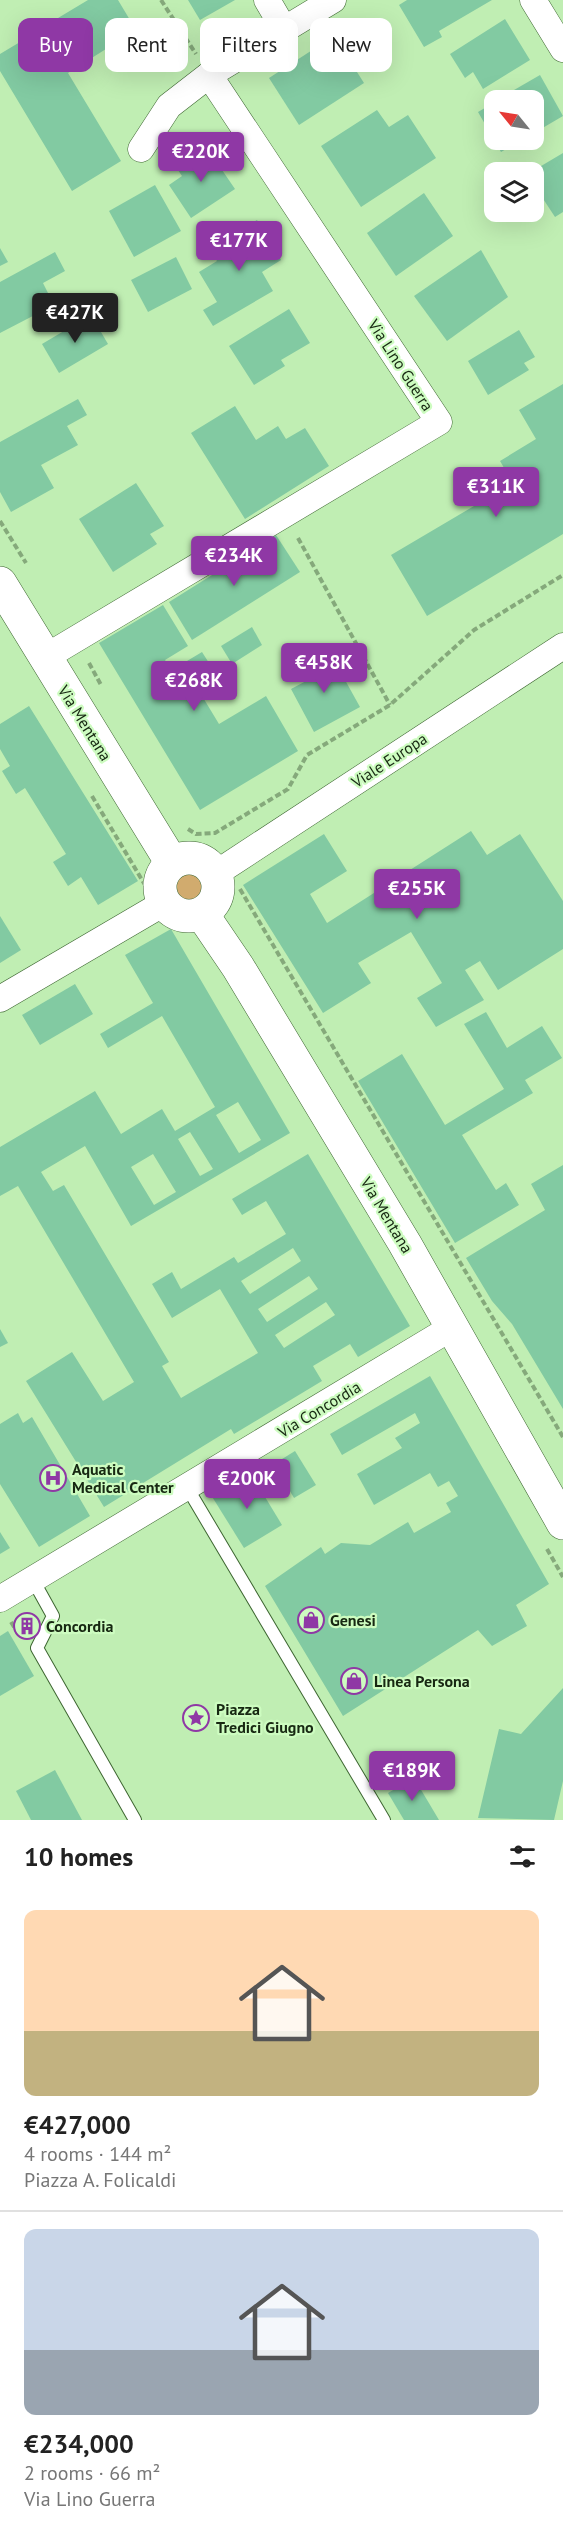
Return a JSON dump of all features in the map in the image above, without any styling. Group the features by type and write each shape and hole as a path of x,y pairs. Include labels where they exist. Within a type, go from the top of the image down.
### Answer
{"main road":[{"name":"Via Mentana","path":"0,583 172,863"},
{"path":"180,859 196,859 204,862 225,877 210,909 194,917 176,914 164,903 159,886 161,877 172,863 180,859"},
{"name":"Via Mentana","path":"202,914 238,966 405,1244 563,1523"}],"street":[{"path":"267,0 278,18"},
{"path":"298,21 333,0"},
{"path":"533,0 563,50"},
{"path":"141,149 169,106 214,72"},
{"name":"Via Lino Guerra","path":"44,658 439,422 209,75"},
{"name":"Viale Europa","path":"225,877 563,646"},
{"path":"0,999 164,903"},
{"name":"Via Concordia","path":"0,1599 188,1489 451,1328"}],"lane":[{"path":"188,1489 384,1820"},
{"path":"33,1580 53,1616 37,1648 135,1820"}],"path":[{"path":"161,0 209,75"},
{"path":"285,515 390,705"},
{"path":"0,521 28,568"},
{"path":"177,823 196,834 215,833 288,789 307,755 390,705 474,630 563,575"},
{"path":"76,638 104,690"},
{"path":"225,877 563,1437"}],"shaded area":[{"path":"188,870 201,875 206,888 201,901 188,906 175,901 170,888 175,875"}],"building":[{"path":"88,0 118,0 129,18 105,18 105,50 93,57 93,18 58,18"},
{"path":"188,0 235,0 200,18 200,20"},
{"path":"407,0 492,0 439,31 442,37 424,47 399,5"},
{"path":"505,19 530,60 483,89 473,72 465,78 450,54"},
{"path":"18,43 18,72 70,72 68,73 121,161 72,191 0,71 0,54"},
{"path":"310,52 310,72 357,72 364,83 299,125 269,78 278,72 298,72 298,59"},
{"path":"540,75 563,116 544,127 544,90 514,90"},
{"path":"484,108 484,122 478,112"},
{"path":"377,110 389,127 408,115 436,158 361,207 321,146"},
{"path":"207,148 235,189 191,218 169,185 182,176 176,167"},
{"path":"563,153 563,212 555,217 544,200 544,164"},
{"path":"155,185 181,231 134,257 109,211"},
{"path":"424,193 453,236 396,276 367,233"},
{"path":"257,220 281,260 262,272 273,291 213,326 203,310 217,302 199,272 217,261 209,248"},
{"path":"0,248 8,262 0,266"},
{"path":"481,250 508,297 447,341 414,296"},
{"path":"55,252 65,271 43,283 54,305 0,333 0,282"},
{"path":"176,257 192,289 148,312 131,280"},
{"path":"289,309 310,343 281,360 285,366 254,385 229,346"},
{"path":"91,315 108,344 59,373 42,344"},
{"path":"519,330 535,357 524,363 529,370 488,395 468,361"},
{"path":"563,384 563,534 427,616 391,555 513,483 500,461 536,439 519,410"},
{"path":"78,399 87,415 67,426 78,445 41,465 54,488 11,512 0,492 0,442"},
{"path":"235,406 256,440 278,426 286,439 305,428 329,466 245,519 191,433"},
{"path":"136,483 164,526 150,534 157,544 113,572 79,519"},
{"path":"276,535 300,572 192,640 169,602"},
{"path":"163,605 188,646 165,660 172,670 202,652 216,674 196,686 219,724 266,696 298,751 200,810 99,643"},
{"path":"252,627 262,645 232,664 221,646"},
{"path":"330,653 360,707 314,732 291,689 308,680 301,668"},
{"path":"29,706 138,881 98,905 81,877 68,886 53,862 66,854 25,788 16,794 2,771 10,766 0,749 0,724"},
{"path":"471,831 487,855 520,834 563,901 563,949 498,990 480,961 465,970 484,1000 436,1027 417,998 442,983 411,932 358,963 371,983 323,1013 243,885 324,834 347,871 310,894 327,923"},
{"path":"0,916 21,950 0,963"},
{"path":"171,929 290,1133 131,1226 85,1146 41,1172 53,1191 64,1185 169,1362 162,1366 181,1398 258,1353 220,1289 172,1318 152,1284 172,1272 181,1289 234,1257 238,1263 286,1234 266,1201 242,1215 232,1199 308,1154 410,1326 358,1357 350,1344 313,1366 322,1381 234,1434 231,1429 104,1507 26,1381 72,1352 103,1401 134,1382 18,1186 0,1196 0,1147 95,1091 121,1134 162,1109 175,1131 215,1107 162,1016 108,1048 100,1034 153,1003 125,955","holes":["238,1102 261,1140 239,1153 216,1115","190,1132 213,1169 200,1176 178,1139","153,1154 176,1192 154,1205 131,1167","293,1248 301,1261 250,1294 241,1281","309,1276 318,1289 267,1322 258,1309","326,1302 335,1315 284,1348 275,1335"]},
{"path":"75,984 93,1014 40,1045 22,1015"},
{"path":"486,1012 507,1048 542,1026 562,1058 525,1080 533,1093 462,1135 496,1190 506,1183 519,1205 455,1243 358,1081 402,1054 445,1125 504,1089 464,1024"},
{"path":"563,1165 563,1409 512,1324 492,1301 466,1258 545,1210 531,1184"},
{"path":"0,1329 8,1343 0,1347"},
{"path":"430,1376 549,1584 516,1605 527,1626 492,1646 478,1630 343,1716 265,1586 321,1547 325,1554 341,1543 370,1545 408,1522 414,1533 451,1512 446,1503 458,1496 449,1481 438,1487 430,1473 374,1505 357,1474 402,1448 395,1438 420,1423 415,1413 342,1455 330,1434"},
{"path":"18,1413 23,1423 32,1417 90,1516 39,1547 0,1484 0,1424"},
{"path":"295,1451 316,1485 294,1498 274,1464"},
{"path":"250,1472 282,1525 244,1548 211,1495"},
{"path":"0,1532 10,1548 0,1554"},
{"name":"Concordia","path":"31,1613 41,1628 24,1639 14,1624"},
{"path":"8,1631 34,1676 0,1696 0,1636"},
{"path":"563,1688 563,1781 554,1820 478,1818 499,1729 521,1734"},
{"path":"55,1770 82,1820 31,1820 16,1791"},
{"path":"414,1778 439,1820 404,1820 388,1793"}],"place":[{"name":"Aquatic Medical Center","path":"53,1478"},
{"name":"Genesi","path":"311,1620"},
{"name":"Concordia","path":"27,1626"},
{"name":"Linea Persona","path":"354,1681"},
{"name":"Piazza Tredici Giugno","path":"196,1718"}]}
